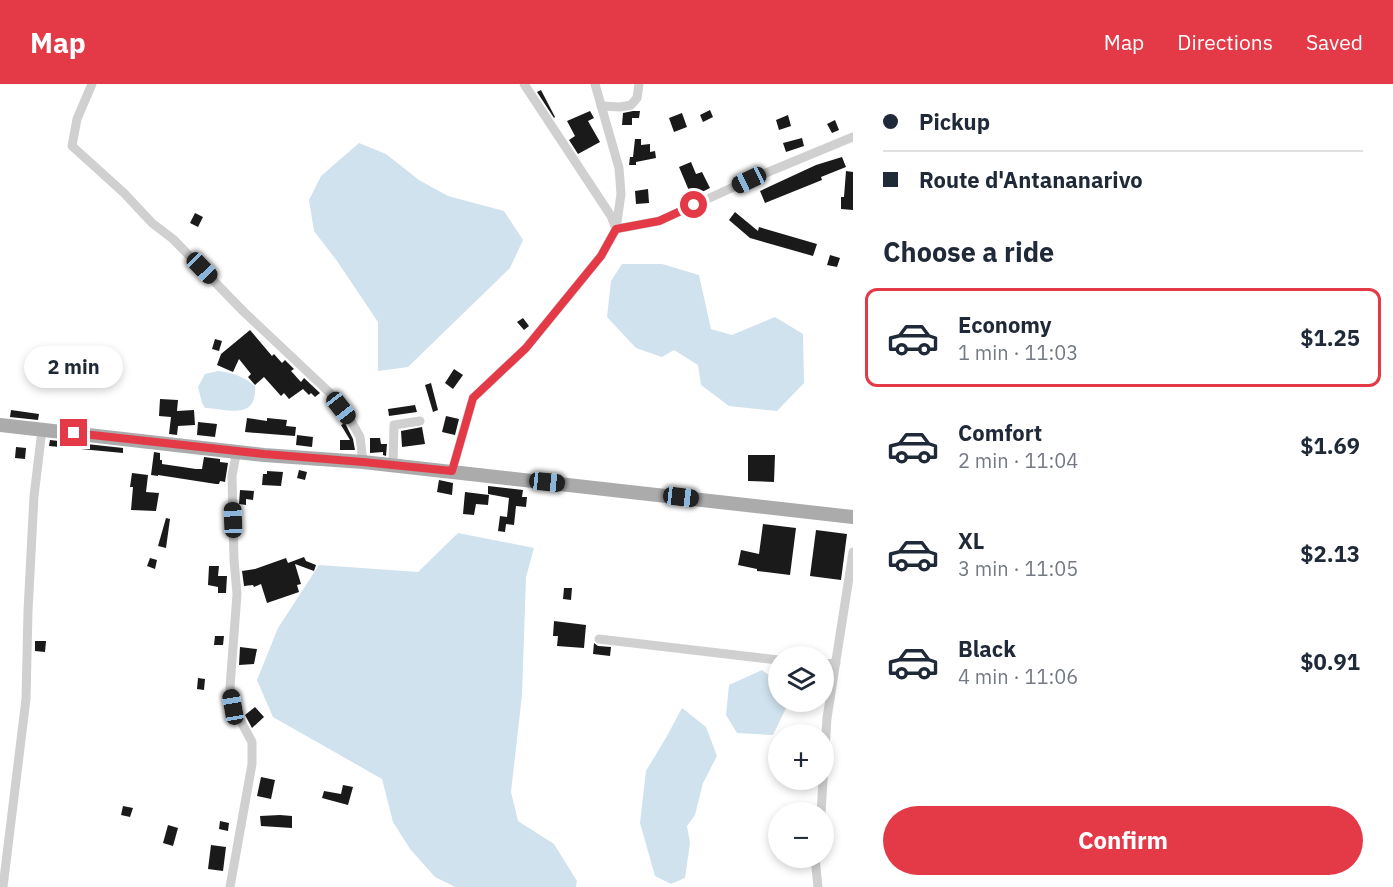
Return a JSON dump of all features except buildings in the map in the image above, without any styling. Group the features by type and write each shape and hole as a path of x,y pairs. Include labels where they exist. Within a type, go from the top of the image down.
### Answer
{"main road":[{"path":"0,424 264,454 452,471 853,518"}],"street":[{"path":"92,84 77,119 72,146 124,193 152,223 173,239 244,312 330,393 350,418 360,437 363,462"},
{"path":"524,84 611,216 616,229"},
{"path":"452,471 473,398 526,348 601,256 616,229 621,194 619,168 595,84"},
{"path":"601,106 631,105 637,98 639,84"},
{"path":"616,229 659,221 749,180 853,137"},
{"path":"393,465 394,425 420,421"},
{"path":"3,887 4,848 26,699 27,611 33,496 42,430"},
{"path":"230,887 252,764 252,742 233,707 230,687 237,594 232,476 237,450"},
{"path":"822,802 827,718 853,552"},
{"path":"599,639 768,659"},
{"path":"816,868 818,887"}],"water":[{"path":"359,143 386,154 419,180 448,196 504,211 523,240 510,268 408,367 378,371 378,322 314,231 309,200 321,176"},
{"path":"622,264 662,264 699,275 711,329 732,335 775,317 803,334 804,383 777,411 729,406 701,385 698,365 674,350 662,357 636,348 607,317 611,281"},
{"path":"218,371 238,376 255,386 254,397 246,409 231,411 205,408 198,387 205,374"},
{"path":"458,533 534,548 526,577 522,695 511,792 518,821 554,844 577,881 576,887 455,887 435,877 410,849 393,822 382,779 273,717 257,680 278,628 319,565 418,572"},
{"path":"762,670 768,674 768,712 784,712 778,724 768,724 768,735 737,733 726,715 729,685"},
{"path":"682,708 706,727 717,756 703,783 695,815 687,826 690,843 685,878 671,884 655,876 640,823 646,771"}],"route":[{"path":"74,433 264,454 452,471 473,398 526,348 601,256 616,229 659,221 694,205"}]}
